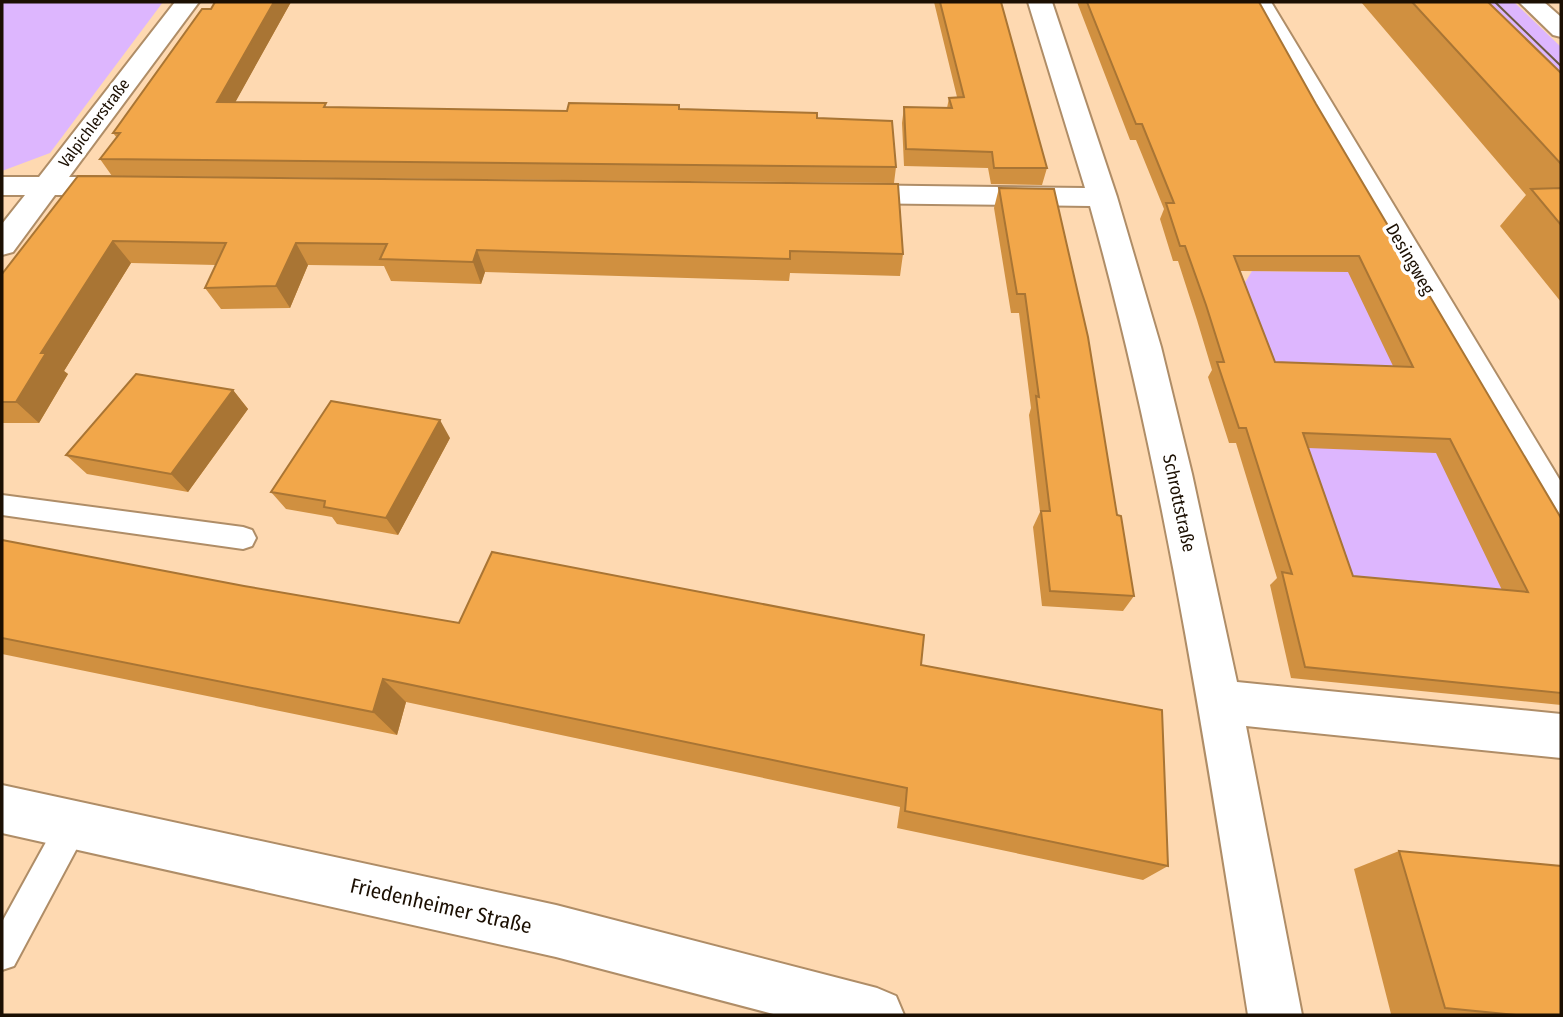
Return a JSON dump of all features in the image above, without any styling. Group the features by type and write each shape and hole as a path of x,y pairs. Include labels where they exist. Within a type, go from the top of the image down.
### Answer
{"street":[{"name":"Valpichlerstraße","path":"2,245 187,2"},
{"name":"Schrottstraße","path":"1040,2 1102,197 1156,396 1220,702 1275,1015"},
{"name":"Desingweg","path":"1259,2 1561,516"},
{"path":"1531,2 1561,30"},
{"path":"2,186 144,186"},
{"path":"822,194 1102,197"},
{"path":"1220,702 1561,736"},
{"name":"Friedenheimer Straße","path":"2,809 556,931 877,1015"}],"lane":[{"path":"2,505 243,538"},
{"path":"2,954 73,824"}],"shaded area":[{"path":"2,2 163,2 50,153 2,171"},
{"path":"1486,2 1514,2 1561,47 1561,76"},
{"path":"1252,271 1351,272 1404,382 1265,378 1233,290 1246,281"},
{"path":"1289,447 1441,451 1509,605 1336,588"}],"building":[{"path":"215,2 274,2 217,102 326,103 324,107 567,111 569,103 679,105 679,109 817,113 817,118 892,121 896,167 100,159 120,133 113,133 202,9 211,9"},
{"path":"940,2 1001,2 1047,168 994,168 992,152 906,149 904,107 952,108 949,98 964,97"},
{"path":"1087,2 1259,2 1316,104 1561,518 1561,693 1305,667 1282,572 1292,574 1246,428 1239,428 1217,362 1224,362 1206,305 1185,246 1180,246 1166,203 1174,203 1142,124 1136,124","holes":["1234,256 1359,256 1413,367 1275,362","1303,433 1450,439 1528,592 1353,576"]},
{"path":"1412,2 1488,2 1561,73 1561,164"},
{"path":"78,176 898,184 903,254 790,251 790,259 477,250 473,262 380,259 387,244 296,243 276,286 205,288 226,243 113,241 41,353 46,353 16,402 2,402 2,274"},
{"path":"999,188 1054,189 1088,337 1117,515 1121,516 1134,596 1050,591 1041,511 1050,511 1036,396 1039,397 1025,294 1017,294"},
{"path":"1561,188 1561,225 1531,189"},
{"path":"136,374 233,390 171,474 66,455"},
{"path":"331,401 440,420 386,518 324,507 325,501 271,492"},
{"path":"2,540 459,623 492,552 924,635 921,665 1162,710 1168,866 905,811 907,788 383,679 373,712 2,638"},
{"path":"1399,851 1561,866 1561,1015 1516,1015 1445,1008"}],"tram line":[{"path":"1495,2 1561,66"}]}
